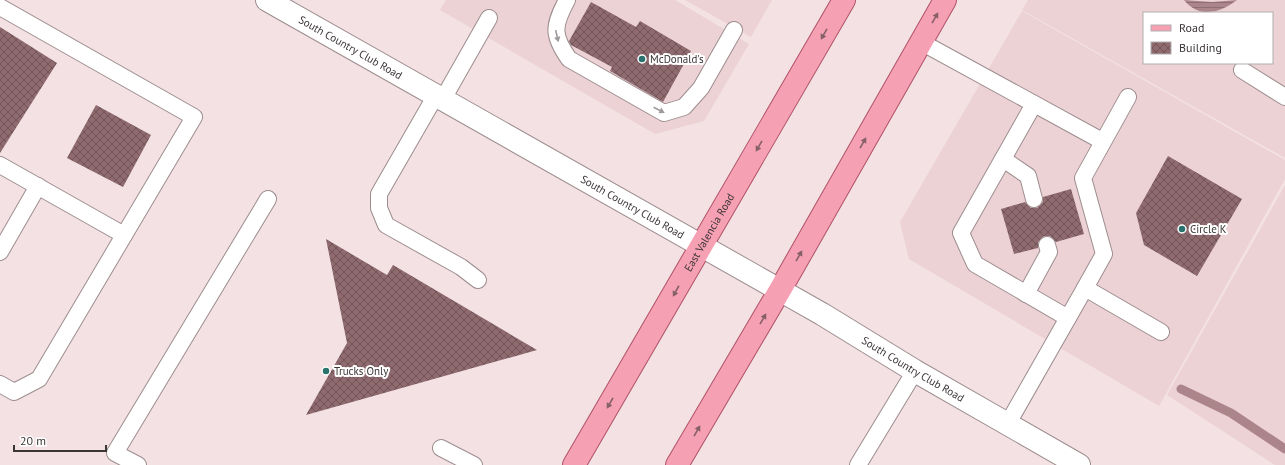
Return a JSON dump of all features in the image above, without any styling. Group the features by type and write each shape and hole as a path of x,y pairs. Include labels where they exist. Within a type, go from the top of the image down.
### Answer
{"main road":[{"name":"East Valencia Road","path":"574,465 844,0"},
{"path":"677,465 780,290 945,0"}],"street":[{"name":"South Country Club Road","path":"267,0 702,245 822,314 1007,425 1079,465"}],"lane":[{"path":"567,0 560,13 555,33 560,46 569,60 664,114 684,107 701,88 734,30"},
{"path":"0,7 194,117 39,379 14,392 0,384"},
{"path":"478,280 461,267 386,225 379,208 379,194 489,18"},
{"path":"921,42 1102,142"},
{"path":"1242,70 1285,97"},
{"path":"1007,425 1104,254 1083,178 1128,97"},
{"path":"1034,104 961,232 975,264 1068,318"},
{"path":"1003,159 1028,176 1034,199"},
{"path":"0,165 124,235"},
{"path":"0,252 38,186"},
{"path":"138,465 115,453 268,199"},
{"path":"1026,294 1049,252 1047,245"},
{"path":"1085,288 1161,332"},
{"path":"858,465 915,371"},
{"path":"441,448 474,465"}],"shaded area":[{"path":"446,0 675,0 749,44 704,121 655,134 440,10"},
{"path":"685,0 772,0 751,37"},
{"path":"1028,0 1285,0 1285,158 1022,10"},
{"path":"1184,0 1212,2 1237,0 1217,11 1203,12 1196,10"},
{"path":"1022,11 1285,160 1285,179 1159,406 909,259 900,222"},
{"path":"1285,185 1285,465 1275,465 1167,395"}],"building":[{"name":"McDonald's","path":"591,2 636,27 640,21 691,51 663,102 610,71 612,67 571,45 569,41"},
{"path":"0,27 57,63 0,153"},
{"path":"96,105 151,135 123,187 67,158"},
{"name":"Circle K","path":"1168,156 1242,199 1197,276 1144,245 1136,213"},
{"path":"1071,189 1084,234 1056,242 1050,236 1044,236 1038,242 1038,248 1014,254 1001,209 1025,202 1031,208 1037,208 1043,202 1043,197"},
{"path":"326,239 387,275 393,265 537,350 306,415 347,343"}],"waterway":[{"path":"1181,389 1231,413 1285,449"}],"place":[{"name":"McDonald's","path":"642,59"},
{"name":"Circle K","path":"1182,229"},
{"name":"Trucks Only","path":"326,371"}]}
